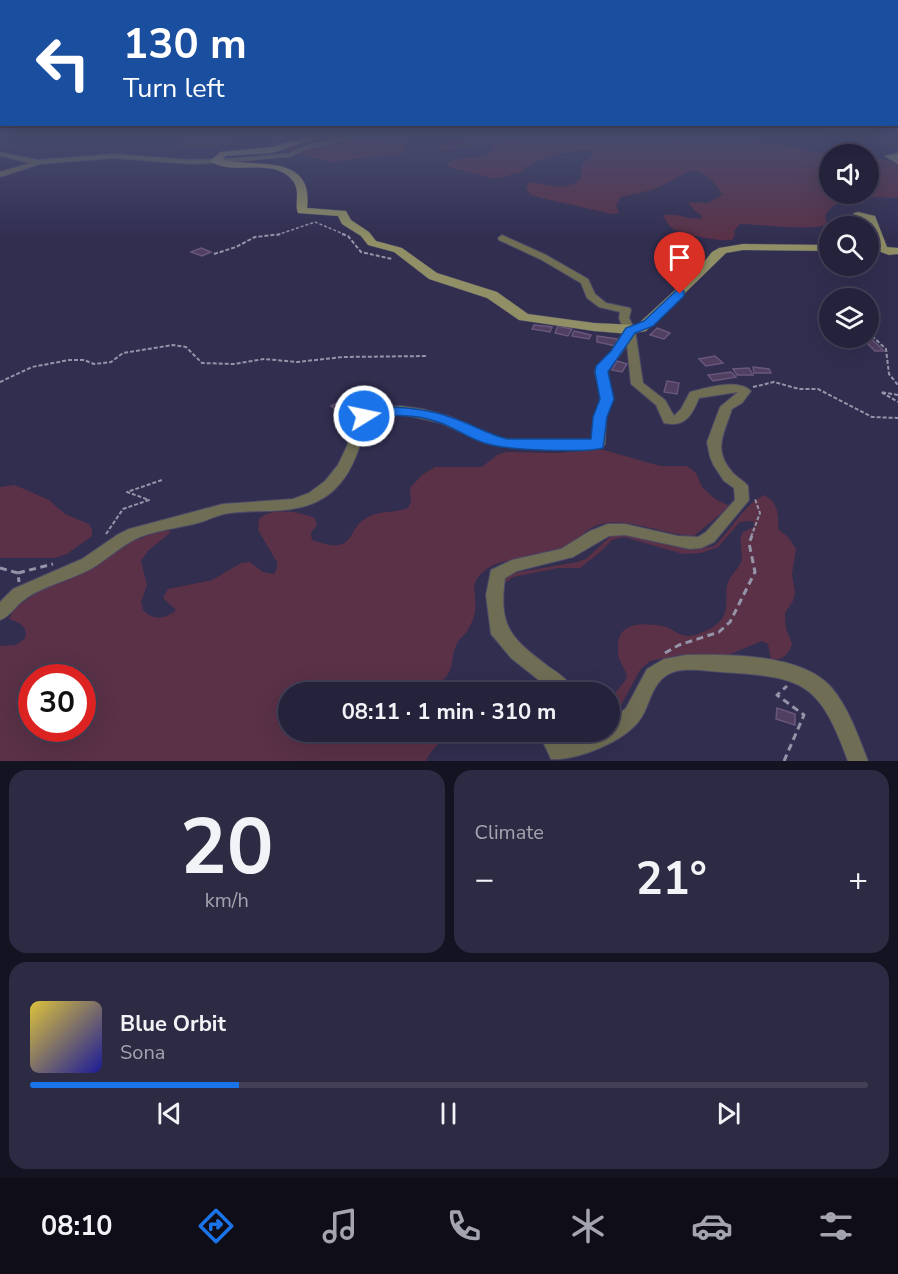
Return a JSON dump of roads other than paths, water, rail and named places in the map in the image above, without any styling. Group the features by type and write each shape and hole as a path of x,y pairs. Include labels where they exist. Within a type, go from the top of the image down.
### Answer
{"main road":[{"path":"283,171 297,178 304,194 302,211 334,212 344,216 346,222 365,234 372,243 398,250 433,276 492,295 524,316 630,330 648,324 703,272 716,254 723,250 743,247 819,248"},
{"path":"879,241 882,249 889,252 898,250"}],"street":[{"path":"502,238 543,257 585,281 591,296 603,305 626,310 624,318 630,330 637,384 661,403 669,420 675,421 682,418 694,395 737,388 745,391 738,400 726,407 713,444 714,455 729,479 741,486 743,494 740,504 706,540 686,543 634,530 608,529 597,533 582,546 567,553 506,569 497,575 494,595 500,634 517,653 556,682"},
{"path":"0,613 20,594 88,563 134,533 223,509 294,504 314,497 330,485 344,467 354,446 360,420 371,412 401,410 422,413 446,420 490,440 507,444 598,444 600,417 607,399 601,372 630,330"},
{"path":"620,724 629,718 650,679 657,672 669,666 707,664 766,667 796,673 818,686 836,708 845,724 858,761"},
{"path":"555,742 558,752 567,753 583,750 594,742"}]}
